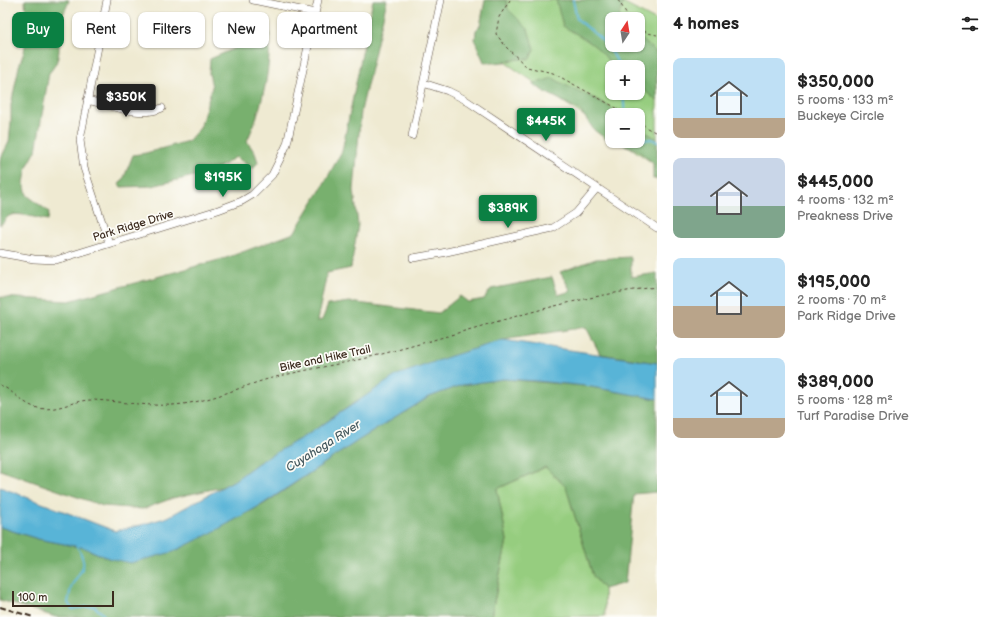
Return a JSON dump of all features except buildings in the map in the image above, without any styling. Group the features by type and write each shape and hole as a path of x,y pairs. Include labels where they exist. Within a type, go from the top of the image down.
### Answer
{"street":[{"path":"107,0 81,129 80,150 93,200 109,243"},
{"path":"253,0 310,12"},
{"name":"Park Ridge Drive","path":"315,12 318,0"},
{"path":"412,136 440,0"},
{"name":"Park Ridge Drive","path":"0,253 46,260 73,255 218,210 242,201 261,188 272,175 287,144 308,48"},
{"path":"423,83 448,91 464,99 657,228"},
{"path":"87,100 139,112 152,113 162,108"},
{"path":"413,258 442,253 552,228 576,213 597,188"}],"path":[{"path":"510,0 499,17 496,34 515,56 527,67 553,72 614,108"},
{"path":"618,0 626,12"},
{"path":"645,32 657,35"},
{"path":"645,126 657,133"},
{"name":"Bike and Hike Trail","path":"0,385 10,390 30,405 45,409 53,409 83,401 147,406 188,403 212,398 270,379 382,354 559,304 657,286"}],"green space":[{"path":"25,0 69,0 64,13 26,12"},
{"path":"373,0 387,0 361,111 354,190 358,225 351,268 327,273 317,321 322,320 328,305 349,302 439,313 460,296 468,302 484,299 491,289 552,277 558,295 571,291 560,272 596,259 631,257 631,277 657,273 657,363 600,354 586,327 503,340 356,402 310,433 258,463 235,480 222,487 173,498 143,509 103,506 0,470 0,297 69,301 226,258 294,233 342,151 363,48 372,48 372,12 371,12"},
{"path":"485,0 506,0 508,9 528,29 534,49 530,59 518,59 496,63 484,62 475,41 476,30 480,26"},
{"path":"487,0 624,0 623,3 640,12 605,12 605,52 645,52 645,15 657,21 657,166 631,148 645,148 645,108 605,108 605,130 478,44"},
{"path":"556,0 624,0 620,12 605,12 605,52 645,52 645,42 656,52 657,101 645,91 645,60 608,60 592,44 563,26"},
{"path":"269,23 270,38 266,84 258,113 247,141 255,153 258,162 253,169 236,157 207,173 152,186 121,187 119,184 123,180 133,155 146,153 188,141 200,128 212,87 209,73 210,59 235,48 269,48"},
{"path":"25,48 59,48 57,61 49,73 36,151 27,167 24,183 27,195 49,212 48,220 17,214 8,217 0,225 0,160 9,142 11,105 19,66"},
{"path":"553,78 596,99 610,108 605,108 605,138 594,130 580,110 533,84"},
{"path":"645,131 657,139 657,179 653,179 653,163 638,150 632,148 645,148"},
{"path":"503,379 586,386 657,399 657,492 634,494 625,583 604,589 593,576 566,487 545,467 497,489 507,540 492,617 56,617 0,600 0,527 38,539 85,548 108,558 173,552 264,504 359,440 429,397 462,385"},
{"path":"546,467 566,487 593,576 604,589 605,616 491,617 507,540 497,489"}],"water":[{"name":"Cuyahoga River","path":"503,340 657,363 657,399 586,386 536,381 503,379 462,385 429,397 359,440 263,504 213,532 173,552 130,563 108,558 85,548 38,539 0,527 0,487 115,531 168,517 235,480 258,463 310,433 397,375"}],"waterway":[{"path":"573,0 577,19 607,46 616,60"},
{"path":"624,100 624,108"},
{"path":"645,140 652,139 657,142"},
{"path":"77,545 83,558 83,566 72,585 68,603 72,609 94,606 105,617"}],"railway":[{"path":"0,607 33,617"}]}
